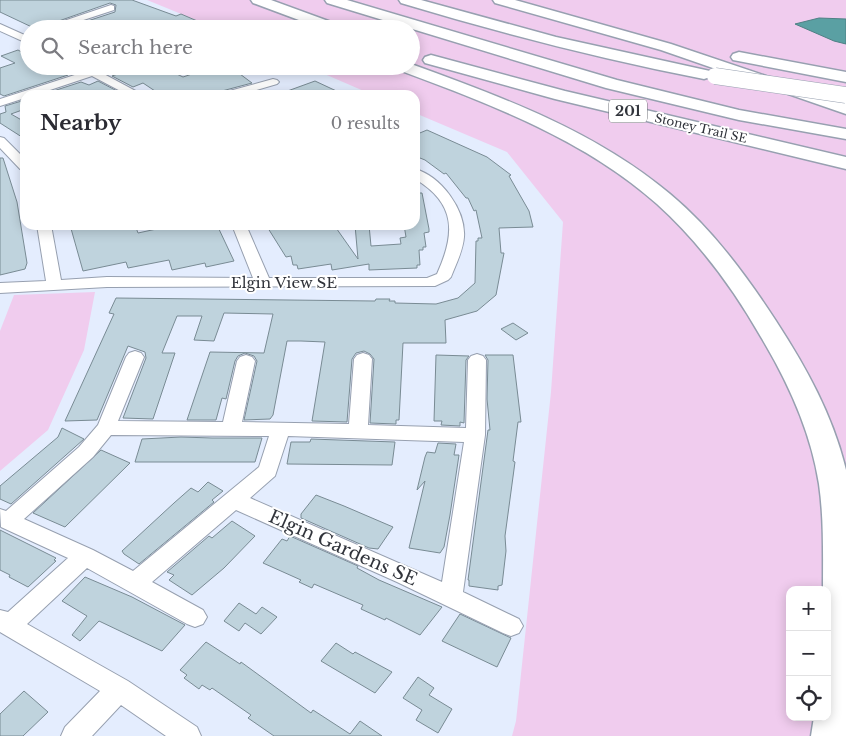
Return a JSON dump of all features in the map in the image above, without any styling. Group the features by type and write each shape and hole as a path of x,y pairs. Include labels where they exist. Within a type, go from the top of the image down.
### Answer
{"highway":[{"path":"332,0 399,20"},
{"path":"406,0 561,44 625,59 715,76 846,95"},
{"path":"500,0 666,47 846,109"},
{"path":"520,0 726,54 846,77"},
{"path":"252,2 286,20"},
{"path":"252,2 309,20"},
{"path":"420,26 612,84 739,115 846,134"},
{"name":"Stoney Trail SE","path":"420,56 561,95 846,163"},
{"path":"420,73 524,114 570,136 612,161 646,185 685,219 714,251 743,287 792,366 817,420 834,484 840,608 839,665 830,736"}],"street":[{"path":"73,20 111,8"},
{"path":"0,27 20,35"},
{"path":"39,90 84,75"},
{"path":"99,75 127,90"},
{"path":"244,90 273,82"},
{"path":"0,103 20,96"},
{"path":"0,141 20,161"},
{"name":"Elgin View SE","path":"0,288 54,284 428,283 443,277 453,253 457,234 448,201 426,179 420,176"},
{"path":"45,230 54,284"},
{"path":"241,230 263,282"},
{"path":"134,357 106,428 86,452 4,519 85,556 195,617"},
{"path":"358,431 363,359"},
{"path":"451,596 475,436 477,360"},
{"path":"231,428 246,361"},
{"path":"106,428 280,429 475,436"},
{"path":"134,583 268,471 280,429"},
{"name":"Elgin Gardens SE","path":"234,500 451,596 511,626"},
{"path":"85,556 5,622 118,689 188,736"},
{"path":"74,736 118,689"}],"shaded area":[{"path":"147,0 846,0 846,736 512,736 516,721 551,392 563,222 507,152 420,115 420,90 361,90 327,75 420,75 420,20 196,20"},
{"path":"819,18 846,19 846,44 834,41 795,24"},
{"path":"95,292 84,350 48,430 0,471 0,331 14,295"}],"building":[{"path":"0,0 132,0 176,16 181,14 195,20 91,20 115,12 116,5 110,3 62,20 20,21 0,12"},
{"path":"18,50 20,51 20,75 68,75 4,96 0,94 0,68 15,63 1,56"},
{"path":"179,75 183,77 189,75 241,75 252,83 226,90 154,90 143,83 133,87 112,76"},
{"path":"98,81 115,90 56,90 81,82 89,85"},
{"path":"315,81 334,90 290,90"},
{"path":"20,102 20,111 11,114 20,119 20,136 0,123 0,114 6,112 5,106"},
{"path":"427,130 487,157 511,175 509,176 529,211 533,227 499,228 501,253 504,253 496,295 477,311 445,320 446,343 403,343 399,420 396,420 396,424 370,423 374,359 364,351 356,353 352,359 347,422 312,421 325,342 301,341 287,341 273,415 270,419 244,420 257,361 254,356 245,353 238,356 235,361 226,399 222,398 216,420 187,420 210,352 264,353 273,314 224,313 214,341 194,340 202,316 177,316 162,353 175,353 153,419 123,418 146,358 145,352 128,346 97,420 65,421 114,314 109,313 116,298 375,301 376,299 390,299 389,301 395,301 395,303 436,304 458,298 475,283 476,241 478,241 478,238 482,238 476,210 474,211 468,198 466,198 446,173 444,174 420,158 420,133"},
{"path":"0,158 3,158 17,202 20,230 22,230 27,263 25,269 0,275"},
{"path":"420,193 422,193 429,232 424,233 426,247 423,247 423,250 419,250 420,265 417,265 417,268 369,270 369,264 332,270 331,264 298,269 297,265 293,265 291,256 286,257 269,230 338,230 358,259 355,230 369,230 371,246 401,244 400,238 406,237 405,230 420,230"},
{"path":"71,230 137,230 138,233 152,230 219,230 234,261 206,267 205,263 172,270 169,260 128,268 126,262 83,271"},
{"path":"513,323 528,333 516,340 501,329"},
{"path":"436,355 469,356 466,360 464,423 460,422 460,426 441,425 442,421 434,421"},
{"path":"485,355 513,355 521,422 518,422 513,461 515,462 505,536 506,551 502,585 498,586 498,590 469,586 468,580 488,430 490,430 487,399 488,360"},
{"path":"62,428 84,439 11,504 0,499 0,486 58,437"},
{"path":"181,437 262,438 255,462 135,462 142,439"},
{"path":"311,439 395,442 392,465 287,464 291,442 310,442"},
{"path":"438,443 456,444 454,455 459,455 444,547 440,553 409,548 425,481 417,490 425,457 427,452 435,453"},
{"path":"101,450 130,463 65,527 33,513"},
{"path":"208,482 223,491 212,500 214,502 139,564 124,554 122,551 191,488 198,492"},
{"path":"316,495 393,527 378,549 369,548 301,518 301,514"},
{"path":"232,521 255,536 224,568 192,595 169,580 174,575 167,572 209,536 212,538"},
{"path":"0,530 56,558 54,560 56,561 28,587 9,577 10,575 0,570"},
{"path":"290,536 358,566 357,568 379,580 442,607 420,635 386,618 385,620 361,609 363,605 314,584 312,588 299,582 301,580 263,563 282,539 287,541"},
{"path":"85,577 132,597 185,625 162,651 99,621 80,641 72,635 87,616 62,601"},
{"path":"239,603 256,614 262,607 277,617 261,634 245,623 239,631 224,621"},
{"path":"460,614 511,638 497,667 442,641"},
{"path":"206,642 240,664 241,662 311,713 313,710 350,734 360,721 382,736 274,736 248,718 251,715 212,688 210,690 202,685 199,689 184,678 187,675 180,670"},
{"path":"336,643 353,654 355,652 392,672 375,693 321,661"},
{"path":"418,677 434,688 429,695 452,709 438,733 416,720 422,710 403,698"},
{"path":"24,691 48,712 23,736 0,736 0,714"}]}
